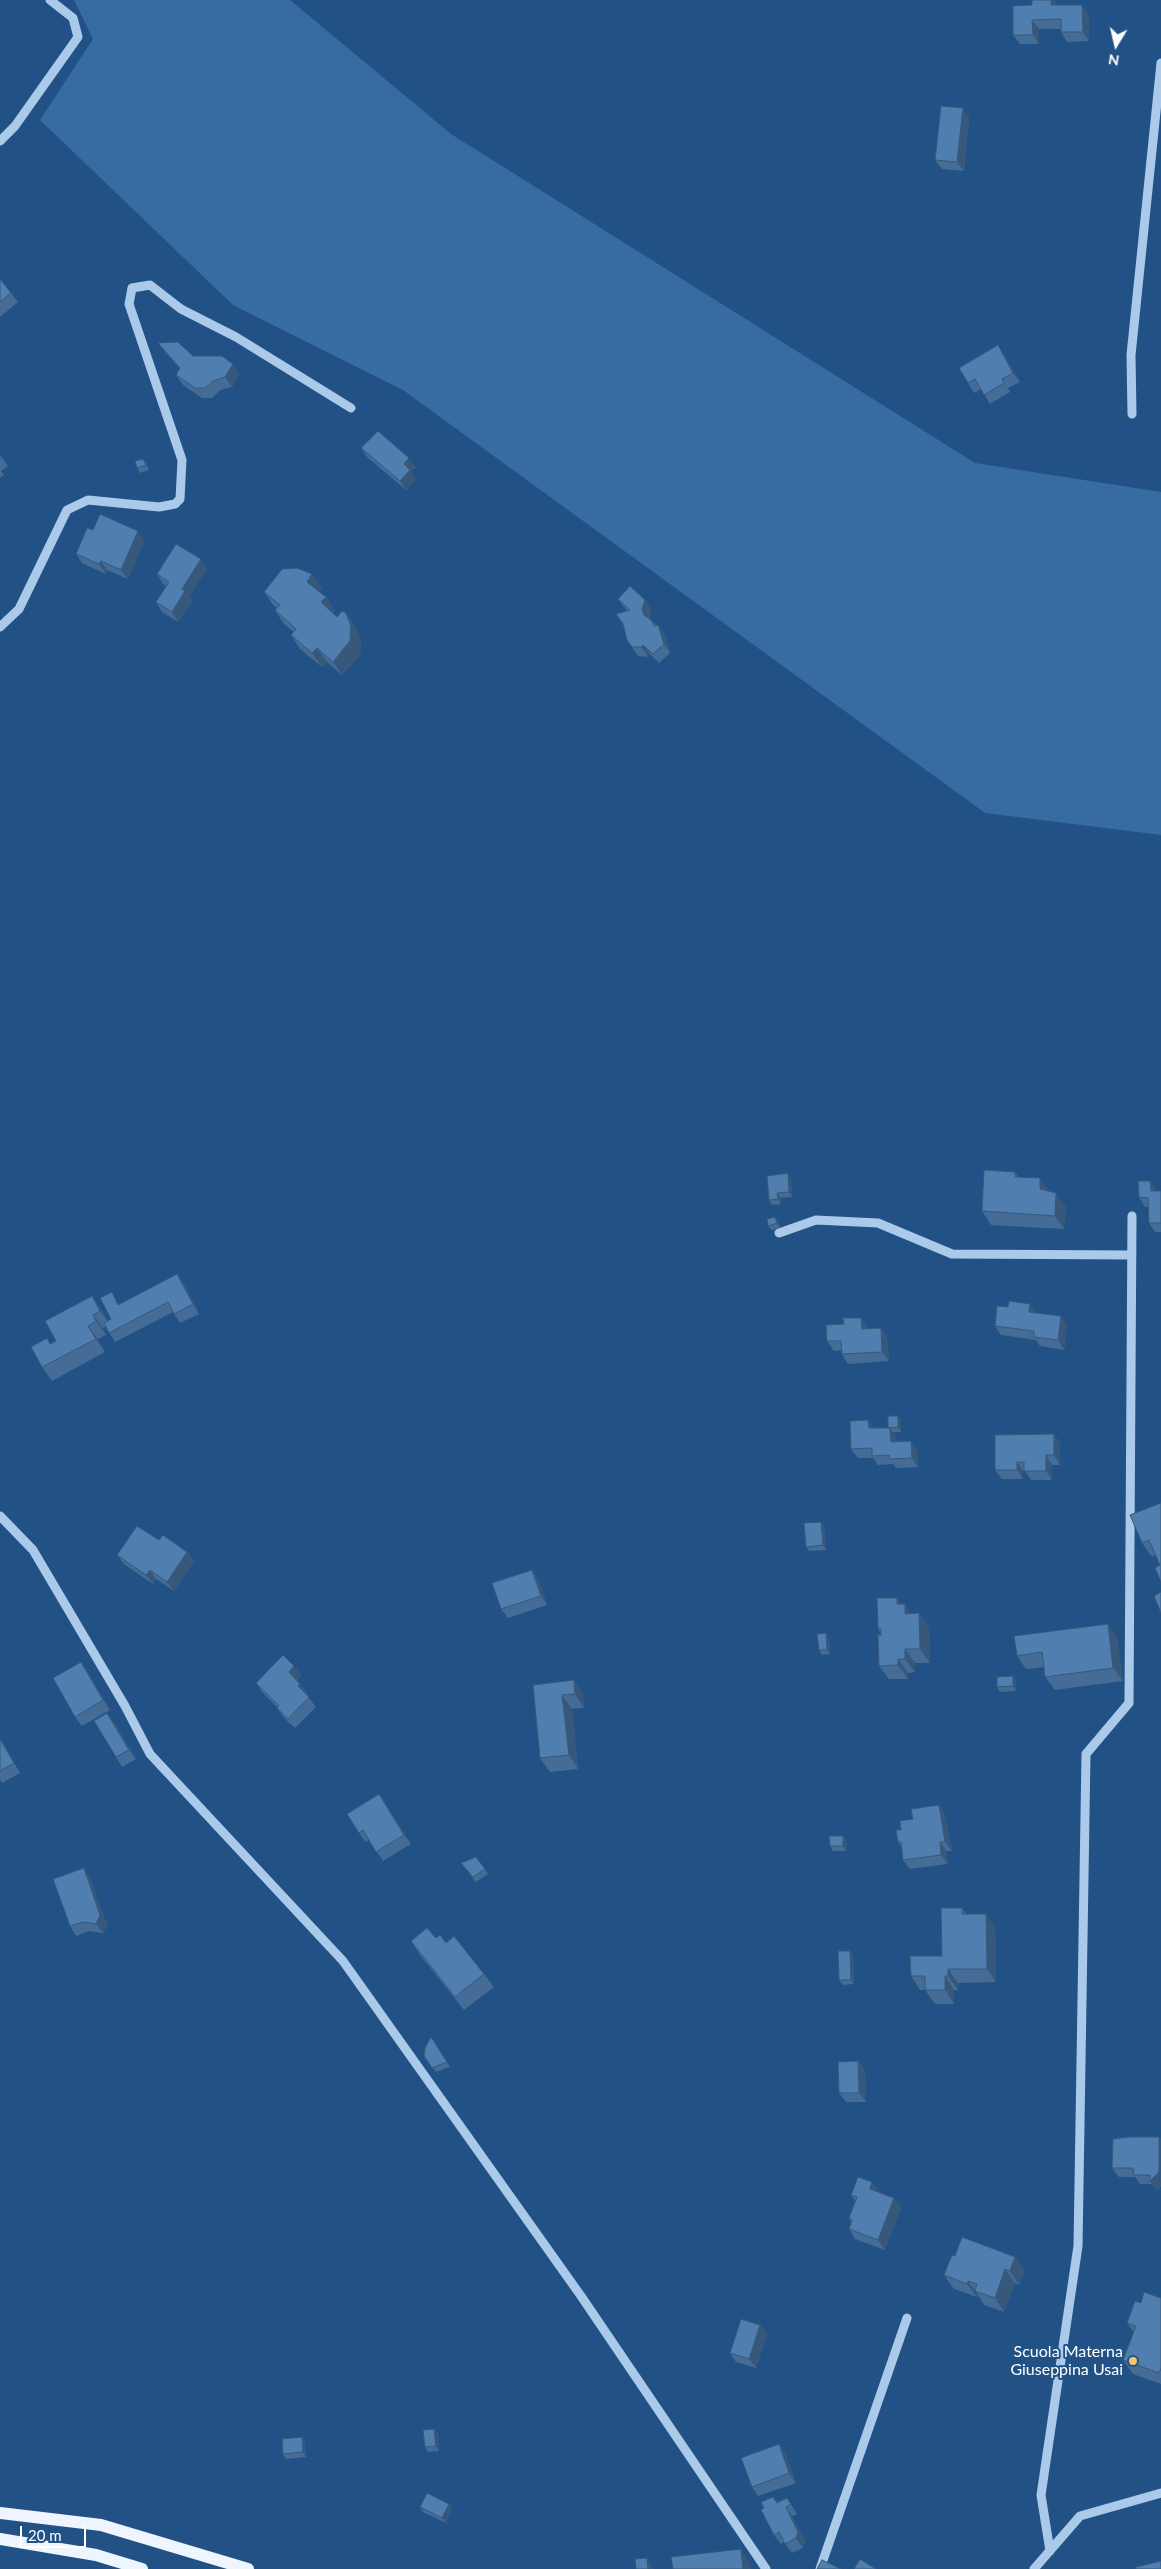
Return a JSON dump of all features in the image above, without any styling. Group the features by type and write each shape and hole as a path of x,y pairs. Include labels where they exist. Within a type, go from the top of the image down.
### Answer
{"main road":[{"path":"0,2513 101,2525 248,2569"},
{"path":"0,2539 96,2555 142,2569"}],"street":[{"path":"0,141 15,126 78,37 73,18 50,0"},
{"path":"1132,414 1130,355 1161,64"},
{"path":"0,627 19,609 67,510 88,500 159,507 175,504 180,498 182,460 129,304 132,288 150,285 181,309 236,337 351,408"},
{"path":"1050,2551 1042,2495 1078,2246 1086,1754 1129,1703 1132,1216"},
{"path":"779,1233 816,1220 878,1223 952,1254 1132,1255"},
{"path":"0,1516 33,1550 125,1706 150,1754 343,1960 581,2296 766,2569"},
{"path":"820,2569 907,2318"},
{"path":"1034,2569 1080,2516 1161,2493"}],"shaded area":[{"path":"74,0 290,0 451,134 975,463 1161,492 1161,835 985,813 403,390 233,305 40,120 93,39"}],"building":[{"path":"1032,0 1051,0 1051,5 1082,5 1083,32 1061,32 1061,19 1032,20 1033,35 1013,35 1013,6 1032,5"},
{"path":"941,106 963,108 957,162 935,160"},
{"path":"0,279 11,293 0,302"},
{"path":"178,342 193,356 222,356 233,364 225,377 213,381 205,388 195,388 176,375 180,368 158,343"},
{"path":"998,345 1013,373 1002,379 1004,383 984,395 975,379 968,383 959,368"},
{"path":"378,431 409,458 404,464 410,470 400,481 361,448"},
{"path":"143,459 146,465 137,468 135,461"},
{"path":"100,514 138,531 121,570 101,561 99,564 76,554 87,528 93,530"},
{"path":"176,544 201,559 182,589 185,591 172,612 156,602 169,582 157,574"},
{"path":"297,568 312,574 307,582 326,597 321,602 337,617 342,611 346,613 351,626 350,641 333,662 317,648 312,653 291,635 296,629 275,610 280,605 264,592 282,569"},
{"path":"630,586 645,600 642,609 644,615 652,621 654,626 658,625 664,644 653,654 643,645 641,647 632,647 627,640 623,623 616,614 630,610 618,599"},
{"path":"984,1170 1015,1172 1015,1177 1040,1178 1040,1189 1056,1193 1055,1216 982,1211"},
{"path":"788,1173 789,1192 777,1193 778,1199 769,1200 767,1176"},
{"path":"1138,1181 1150,1181 1151,1191 1161,1191 1161,1223 1149,1223 1148,1198 1139,1197"},
{"path":"775,1217 777,1223 768,1226 767,1219"},
{"path":"177,1274 193,1304 174,1314 168,1302 109,1333 104,1323 111,1319 100,1298 112,1292 118,1305"},
{"path":"92,1296 100,1311 93,1315 96,1321 88,1326 96,1339 42,1367 31,1347 47,1338 50,1344 56,1341 45,1321"},
{"path":"1009,1301 1030,1304 1029,1312 1061,1316 1058,1340 1034,1337 1034,1331 995,1326 997,1306 1008,1307"},
{"path":"843,1318 861,1318 862,1329 881,1328 882,1352 842,1354 841,1341 827,1341 826,1325 844,1324"},
{"path":"888,1416 898,1416 898,1427 888,1428"},
{"path":"868,1420 869,1428 890,1428 891,1442 911,1441 912,1458 890,1459 889,1455 872,1456 872,1448 851,1449 850,1421"},
{"path":"1054,1434 1054,1455 1046,1455 1046,1471 1024,1471 1024,1462 1017,1462 1017,1470 995,1470 995,1435"},
{"path":"1161,1503 1161,1582 1155,1568 1160,1565 1149,1540 1142,1543 1130,1515"},
{"path":"821,1522 823,1545 806,1547 804,1523"},
{"path":"137,1526 159,1540 163,1535 187,1552 167,1582 150,1570 146,1575 117,1555"},
{"path":"532,1570 541,1596 501,1609 492,1583"},
{"path":"1161,1592 1161,1613 1154,1596"},
{"path":"877,1598 897,1598 897,1604 905,1604 905,1614 919,1613 920,1649 905,1649 905,1659 898,1659 898,1665 879,1666 878,1635 881,1635 881,1629 878,1629"},
{"path":"1108,1624 1113,1668 1045,1677 1042,1652 1017,1656 1014,1636"},
{"path":"826,1633 827,1650 819,1650 817,1634"},
{"path":"283,1655 294,1666 289,1672 300,1684 298,1686 309,1697 288,1719 277,1708 279,1706 256,1683"},
{"path":"81,1662 103,1700 75,1717 53,1678"},
{"path":"1013,1676 1013,1686 997,1687 997,1677"},
{"path":"574,1680 575,1694 562,1695 569,1755 540,1758 533,1685"},
{"path":"107,1713 129,1750 116,1757 94,1721"},
{"path":"0,1739 14,1763 0,1771"},
{"path":"379,1794 404,1835 376,1852 363,1830 359,1833 347,1814"},
{"path":"939,1805 945,1842 940,1842 941,1855 903,1860 901,1842 898,1842 896,1830 901,1830 900,1821 913,1819 911,1809"},
{"path":"829,1836 843,1836 843,1846 830,1846"},
{"path":"476,1857 485,1869 473,1877 461,1863"},
{"path":"84,1868 100,1915 96,1924 83,1922 70,1926 53,1879"},
{"path":"941,1908 962,1908 962,1914 986,1914 987,1969 948,1969 948,1976 945,1976 945,1990 925,1990 925,1976 911,1976 910,1956 942,1956"},
{"path":"427,1928 436,1938 440,1935 446,1943 454,1936 484,1974 455,1997 411,1941"},
{"path":"838,1951 850,1951 851,1980 839,1980"},
{"path":"431,2037 447,2062 432,2068 424,2056 425,2048"},
{"path":"858,2061 859,2093 839,2093 838,2062"},
{"path":"1159,2137 1159,2172 1150,2181 1150,2175 1134,2175 1133,2168 1112,2168 1113,2139"},
{"path":"858,2177 872,2182 870,2189 894,2198 878,2240 849,2229 852,2220 849,2218 857,2197 851,2195"},
{"path":"962,2237 1015,2257 1010,2271 1005,2269 995,2298 975,2291 977,2284 968,2281 967,2284 944,2275 952,2255 955,2256"},
{"path":"1144,2292 1161,2298 1161,2368 1159,2373 1123,2360 1136,2326 1127,2323 1135,2301 1141,2303"},
{"path":"741,2319 760,2325 749,2359 730,2353"},
{"path":"434,2429 436,2446 425,2447 423,2430"},
{"path":"302,2437 303,2452 283,2454 282,2439"},
{"path":"779,2444 789,2473 752,2487 741,2458"},
{"path":"427,2493 449,2504 442,2518 420,2507"},
{"path":"773,2497 777,2503 787,2498 791,2504 786,2507 798,2532 796,2538 785,2544 779,2532 774,2535 761,2510 764,2508 761,2502"},
{"path":"741,2549 743,2569 673,2569 671,2557"},
{"path":"647,2558 648,2569 636,2569 635,2559"},
{"path":"860,2559 876,2569 854,2569"},
{"path":"822,2560 841,2569 817,2569"},
{"path":"1161,2561 1161,2569 1136,2569 1136,2567"}],"place":[{"name":"Scuola Materna Giuseppina Usai","path":"1133,2361"}]}
